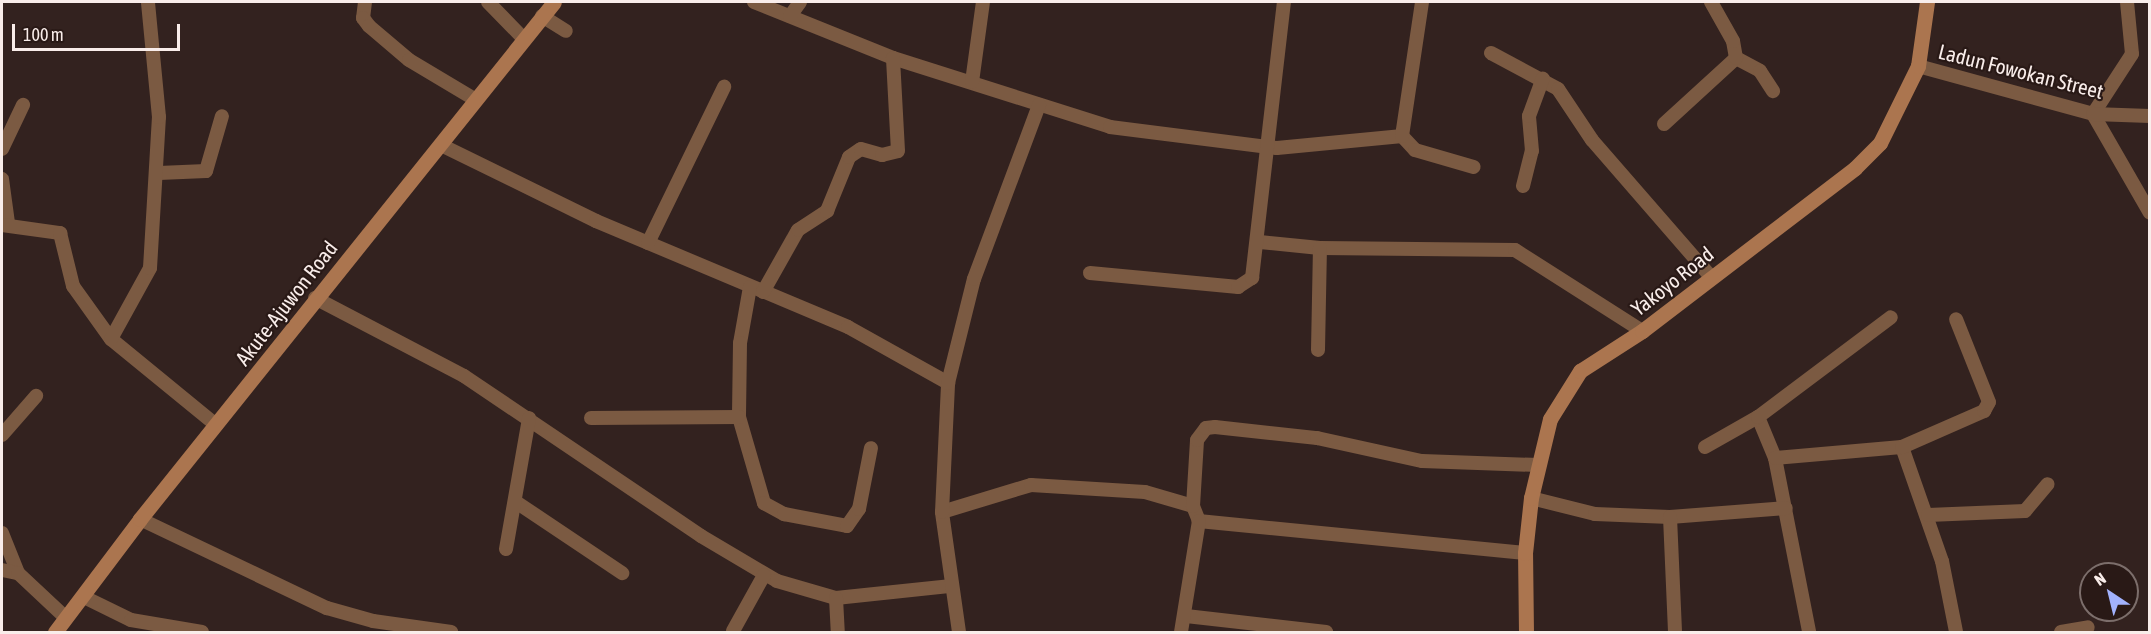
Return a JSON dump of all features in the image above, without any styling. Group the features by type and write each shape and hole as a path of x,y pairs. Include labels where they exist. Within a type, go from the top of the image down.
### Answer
{"main road":[{"name":"Akute-Ajuwon Road","path":"55,633 140,519 554,2"},
{"name":"Yakoyo Road","path":"1526,633 1525,553 1531,498 1550,419 1580,371 1642,331 1855,168 1881,143 1918,66 1927,2"}],"street":[{"path":"111,339 150,268 159,173 159,117 148,2"},
{"path":"365,2 363,18 369,26 409,60 476,100"},
{"path":"488,2 524,39"},
{"path":"754,2 892,58 1110,127 1303,147 1402,136"},
{"path":"790,16 800,2"},
{"path":"972,82 983,2"},
{"path":"1090,273 1238,287 1252,278 1260,242 1264,143 1284,2"},
{"path":"1402,136 1422,2"},
{"path":"1711,2 1733,41 1736,58"},
{"path":"2127,2 2132,54 2093,114 2150,213"},
{"path":"542,16 567,31"},
{"path":"1491,53 1543,78 1569,101 1592,140 1711,277"},
{"path":"871,448 855,520 838,527 784,514 764,502 739,417 740,343 757,290 798,230 827,211 849,157 861,149 882,155 898,151 892,58"},
{"path":"1736,58 1760,71 1773,91"},
{"path":"1664,124 1736,58"},
{"name":"Ladun Fowokan Street","path":"1918,66 2093,114 2150,116"},
{"path":"1523,186 1532,151 1529,116 1543,78"},
{"path":"648,243 724,87"},
{"path":"2,149 23,105"},
{"path":"959,633 942,512 948,383 974,279 1039,105"},
{"path":"159,173 206,171 222,116"},
{"path":"1402,136 1415,150 1474,167"},
{"path":"441,145 648,243 848,327 948,383"},
{"path":"2,180 5,224 60,233 73,286 111,339 216,425"},
{"path":"1260,242 1320,248 1515,250 1642,331"},
{"path":"1318,350 1320,248"},
{"path":"315,298 464,376 764,575 836,598 951,586"},
{"path":"1705,447 1758,417 1891,317"},
{"path":"1775,458 1902,447 1984,411 1989,402 1956,319"},
{"path":"2,435 36,396"},
{"path":"591,418 739,417"},
{"path":"1758,417 1775,458 1809,633"},
{"path":"506,549 529,418"},
{"path":"1181,633 1199,521 1193,506 1197,440 1206,428 1317,438 1422,461 1539,465"},
{"path":"1902,447 1928,514 1956,633"},
{"path":"1928,514 2025,511 2048,484"},
{"path":"942,512 1031,485 1145,492 1193,506"},
{"path":"1531,498 1595,514 1670,517 1786,508"},
{"path":"516,502 622,573"},
{"path":"1670,517 1675,633"},
{"path":"140,519 327,608 373,621 451,633"},
{"path":"1199,521 1525,553"},
{"path":"2,532 18,573 66,618"},
{"path":"2,570 18,573"},
{"path":"733,631 764,575"},
{"path":"84,597 132,620 202,633"},
{"path":"836,598 838,633"},
{"path":"1185,616 1326,633"},
{"path":"2061,633 2088,627"}]}
